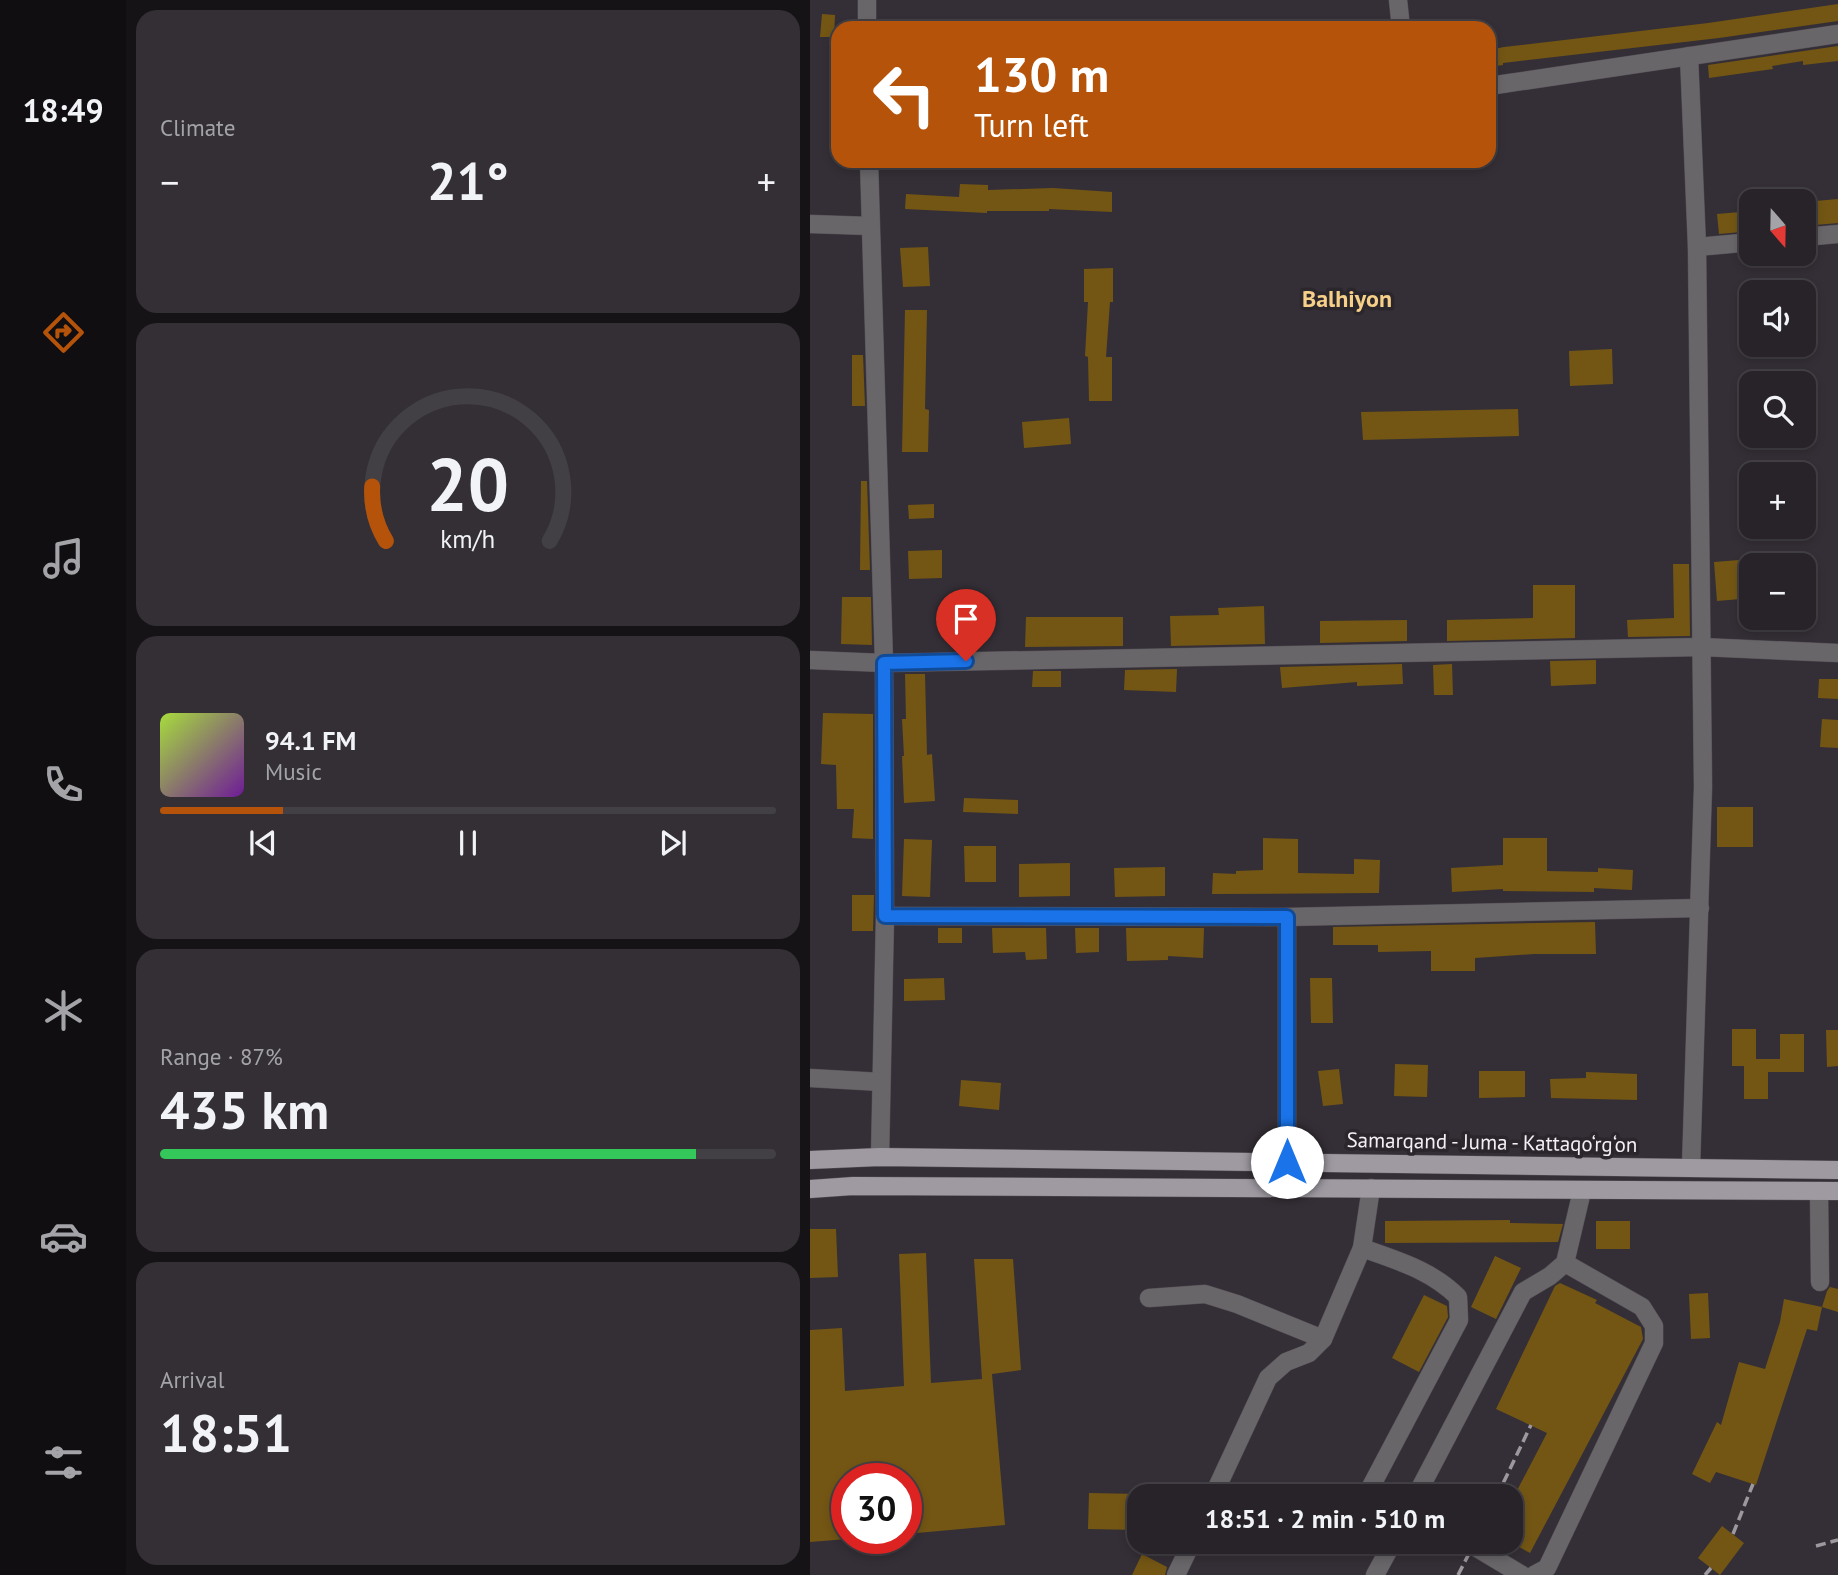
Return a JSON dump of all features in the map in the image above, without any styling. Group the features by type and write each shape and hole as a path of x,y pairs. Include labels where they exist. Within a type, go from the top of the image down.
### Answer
{"main road":[{"name":"Samarqand - Juma - Kattaqo‘rg‘on","path":"810,1160 880,1157 1838,1170"},
{"path":"810,1189 853,1186 1838,1191"}],"street":[{"path":"867,0 867,21"},
{"path":"1397,0 1400,21"},
{"path":"1496,85 1838,34"},
{"path":"1689,55 1697,247 1703,787 1691,1167"},
{"path":"869,168 884,663 885,916 880,1157"},
{"path":"810,224 870,226"},
{"path":"1816,236 1838,234"},
{"path":"1697,247 1739,243"},
{"path":"810,660 884,663 1701,647 1838,653"},
{"path":"885,916 1287,917 1700,908"},
{"path":"1287,917 1287,1162"},
{"path":"810,1079 881,1083"},
{"path":"1219,1484 1268,1378 1286,1362 1309,1353 1323,1339 1362,1248 1371,1188"},
{"path":"1422,1484 1523,1292 1550,1276 1565,1263 1582,1191"},
{"path":"1819,1191 1820,1282"},
{"path":"1362,1248 1424,1270 1458,1297 1459,1320 1372,1484"},
{"path":"1534,1575 1547,1568 1654,1343 1654,1325 1642,1307 1565,1263"},
{"path":"1149,1298 1205,1294 1323,1339"},
{"path":"1176,1575 1186,1554"},
{"path":"1375,1575 1386,1554"},
{"path":"1487,1554 1522,1575"}],"building":[{"path":"1838,4 1838,21 1496,66 1496,49"},
{"path":"822,14 835,15 835,21 831,21 831,37 820,37"},
{"path":"1838,46 1838,61 1803,65 1803,61 1772,66 1773,69 1709,78 1708,65"},
{"path":"960,184 988,185 988,190 1053,188 1112,192 1112,212 1049,209 987,213 905,209 906,194 959,197"},
{"path":"1838,199 1838,223 1816,225 1816,201"},
{"path":"1739,212 1739,232 1719,234 1717,214"},
{"path":"928,247 930,286 903,287 900,248"},
{"path":"1113,268 1113,302 1110,302 1106,357 1112,357 1112,401 1089,401 1088,357 1085,356 1088,302 1084,302 1084,269"},
{"path":"905,310 927,310 925,409 929,410 928,452 902,452"},
{"path":"1612,349 1613,384 1570,386 1569,351"},
{"path":"852,355 863,355 865,406 852,406"},
{"path":"1518,409 1519,436 1363,440 1361,412"},
{"path":"1069,418 1071,444 1024,448 1022,422"},
{"path":"861,481 867,481 870,570 860,570"},
{"path":"934,504 934,518 909,519 908,505"},
{"path":"942,550 942,578 909,579 908,551"},
{"path":"1739,560 1739,599 1717,601 1714,562"},
{"path":"1673,564 1689,564 1690,636 1628,637 1627,620 1674,618"},
{"path":"1533,585 1575,585 1575,638 1447,641 1447,620 1533,618"},
{"path":"842,597 871,597 872,645 841,644"},
{"path":"1264,606 1265,644 1171,646 1170,616 1219,615 1218,608"},
{"path":"1026,617 1123,617 1123,646 1025,647"},
{"path":"1407,620 1407,641 1320,643 1320,621"},
{"path":"1596,660 1596,684 1551,686 1550,661"},
{"path":"1402,664 1403,684 1357,686 1357,682 1282,688 1280,667"},
{"path":"1452,664 1453,695 1434,695 1433,665"},
{"path":"1177,669 1176,692 1124,690 1125,670"},
{"path":"1033,671 1061,671 1061,687 1032,687"},
{"path":"905,674 925,674 927,755 932,754 935,801 904,803 902,719 906,719"},
{"path":"1819,679 1838,679 1838,699 1818,698"},
{"path":"823,713 873,714 873,839 852,838 854,809 837,809 836,765 821,764"},
{"path":"1822,719 1838,720 1838,748 1820,747"},
{"path":"964,798 1018,800 1018,814 963,812"},
{"path":"1717,807 1753,807 1753,847 1717,847"},
{"path":"1263,838 1298,839 1298,873 1354,874 1354,859 1380,860 1379,893 1212,894 1213,873 1236,874 1236,871 1263,870"},
{"path":"1503,838 1547,838 1547,871 1598,872 1598,868 1633,870 1632,890 1594,888 1594,892 1503,889 1452,892 1451,868 1503,865"},
{"path":"904,839 932,840 930,897 902,896"},
{"path":"964,846 996,846 996,882 965,882"},
{"path":"1070,863 1070,896 1019,897 1019,864"},
{"path":"1165,867 1165,896 1115,897 1114,868"},
{"path":"852,895 874,895 873,931 852,931"},
{"path":"1595,922 1596,954 1475,958 1475,971 1431,971 1431,951 1378,952 1378,945 1333,945 1333,927"},
{"path":"938,928 962,928 962,943 938,943"},
{"path":"992,928 1046,928 1047,959 1026,960 1025,952 993,953"},
{"path":"1075,928 1099,928 1099,952 1076,953"},
{"path":"1126,928 1204,928 1203,958 1168,956 1168,960 1127,961"},
{"path":"944,978 945,1000 904,1001 904,979"},
{"path":"1310,978 1332,978 1333,1023 1311,1023"},
{"path":"1732,1029 1756,1029 1756,1059 1780,1059 1780,1034 1804,1034 1804,1072 1768,1072 1768,1099 1744,1099 1744,1066 1732,1066"},
{"path":"1826,1030 1838,1030 1838,1066 1827,1067"},
{"path":"1395,1064 1428,1065 1427,1097 1394,1096"},
{"path":"1339,1069 1343,1104 1323,1106 1318,1071"},
{"path":"1479,1071 1525,1071 1525,1097 1479,1098"},
{"path":"1586,1072 1637,1074 1637,1100 1551,1098 1550,1079 1586,1078"},
{"path":"961,1080 1001,1083 999,1110 959,1106"},
{"path":"1510,1220 1510,1223 1563,1224 1558,1242 1385,1243 1385,1221"},
{"path":"1596,1221 1630,1221 1630,1249 1596,1249"},
{"path":"810,1229 836,1229 838,1277 810,1278"},
{"path":"926,1253 931,1383 982,1379 974,1259 1013,1259 1021,1370 992,1374 1005,1525 922,1533 922,1463 831,1463 831,1540 810,1542 810,1330 842,1328 845,1391 904,1386 899,1254"},
{"path":"1495,1256 1521,1268 1496,1319 1471,1307"},
{"path":"1560,1283 1597,1300 1595,1303 1641,1327 1643,1339 1530,1553 1523,1549 1523,1484 1520,1484 1547,1433 1496,1409 1555,1286"},
{"path":"1830,1287 1838,1289 1838,1312 1822,1307"},
{"path":"1708,1293 1710,1338 1691,1339 1689,1294"},
{"path":"1424,1295 1447,1306 1448,1317 1419,1372 1392,1358"},
{"path":"1784,1299 1822,1307 1817,1331 1807,1329 1756,1485 1716,1472 1710,1483 1692,1474 1717,1422 1721,1425 1739,1362 1765,1369 1780,1322"},
{"path":"1089,1493 1127,1494 1127,1530 1088,1529"},
{"path":"1722,1526 1744,1543 1720,1575 1698,1558"},
{"path":"1142,1554 1167,1567 1165,1575 1132,1575"}],"railway":[{"path":"1503,1484 1531,1425"},
{"path":"1733,1534 1753,1484"},
{"path":"1816,1546 1838,1540"},
{"path":"1458,1575 1469,1554"},
{"path":"1705,1575 1711,1568"}],"district":[{"name":"Balhiyon","path":"1347,298"}],"route":[{"path":"966,661 884,663 885,916 1287,917 1287,1162"}]}
